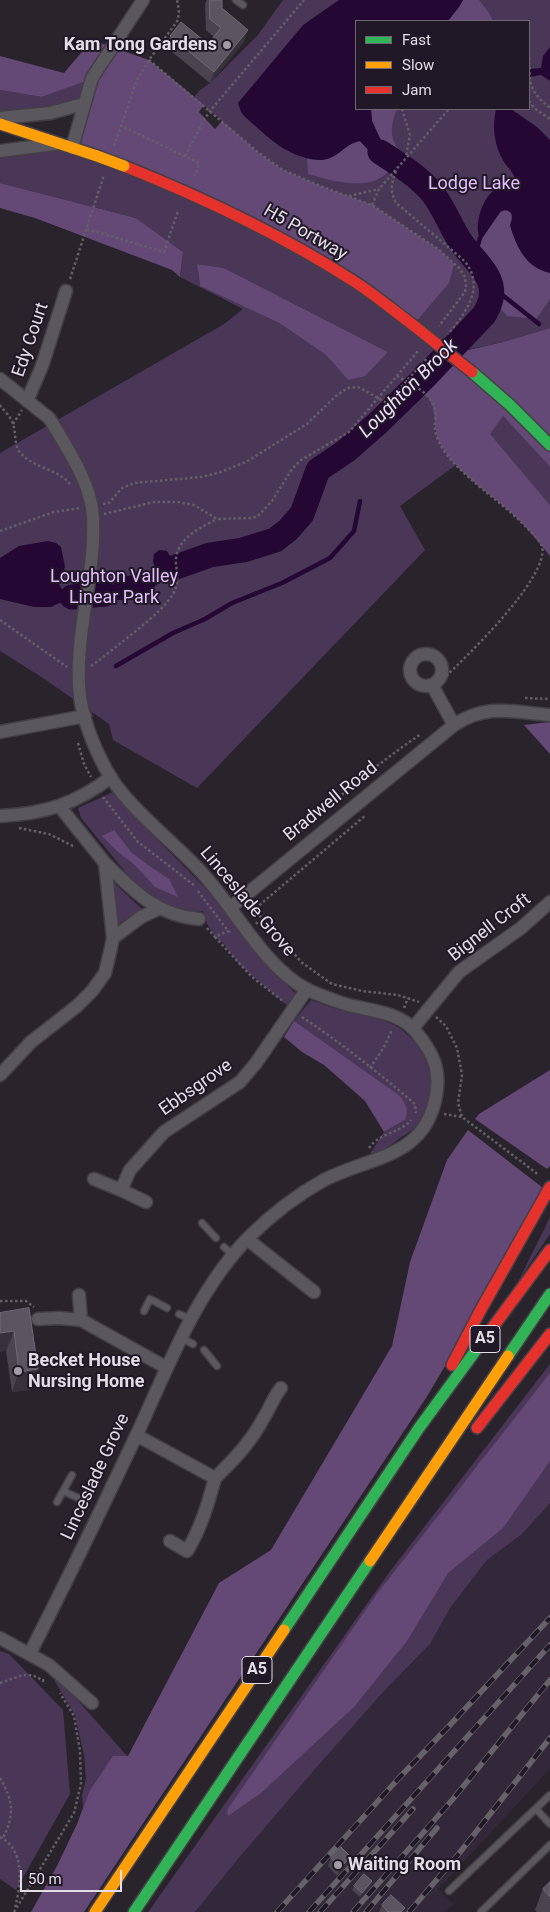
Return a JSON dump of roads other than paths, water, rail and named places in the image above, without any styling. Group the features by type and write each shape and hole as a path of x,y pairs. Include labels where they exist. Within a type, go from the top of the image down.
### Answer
{"main road":[{"name":"H5 Portway","path":"0,124 97,156 178,187 248,220 347,277 413,325 472,372 510,405 550,445"},
{"path":"419,1428 479,1313 550,1187"},
{"name":"A5","path":"95,1912 419,1428 550,1250"},
{"name":"A5","path":"134,1912 550,1294"},
{"path":"472,1434 550,1334"},
{"path":"352,1589 454,1458"}],"street":[{"path":"0,151 14,148 66,146 92,78 143,0"},
{"path":"0,118 50,113 83,104"},
{"name":"Edy Court","path":"27,401 42,366 66,291"},
{"name":"Linceslade Grove","path":"0,379 53,424 79,471 86,512 91,563 79,669 80,699 96,749 111,777 124,795 202,873 231,907 275,966 307,989 345,1004 387,1013 413,1028 431,1053 439,1079 433,1112 419,1136 396,1152 355,1165 322,1181 276,1212 247,1239 211,1284 192,1320 188,1341 167,1368 136,1435 93,1505 30,1653"},
{"path":"433,687 454,725"},
{"name":"Bradwell Road","path":"231,907 454,725 468,716 488,710 511,710 550,715"},
{"path":"0,732 85,716"},
{"path":"0,816 60,807 92,791 111,777"},
{"path":"60,807 105,863 158,909 182,918 199,919"},
{"path":"0,1075 31,1042 77,1006 92,991 105,973 113,938 105,863"},
{"name":"Bignell Croft","path":"413,1028 459,972 521,928 550,902"},
{"path":"113,938 141,917 158,909"},
{"name":"Ebbsgrove","path":"121,1190 130,1170 164,1132 240,1082 256,1063 307,989"},
{"path":"94,1179 146,1202"},
{"path":"247,1239 314,1292"},
{"path":"79,1295 81,1320"},
{"path":"39,1319 81,1320 167,1368"},
{"path":"170,1541 187,1551 196,1536 206,1511 216,1478 242,1452 263,1420 272,1399 281,1388"},
{"path":"136,1435 216,1478"},
{"path":"0,1638 49,1665 92,1703"}],"lane":[{"path":"236,0 243,6"},
{"path":"202,1223 216,1238"},
{"path":"224,1246 234,1256"},
{"path":"144,1311 150,1299 167,1308"},
{"path":"179,1314 192,1320"},
{"path":"204,1350 217,1366"},
{"path":"57,1502 72,1475"},
{"path":"63,1491 93,1505"},
{"path":"449,1891 550,1795"},
{"path":"536,1809 550,1824"},
{"path":"481,1912 550,1845"}],"waterway":[{"name":"Loughton Brook","path":"173,568 210,555 243,550 275,540 288,530 302,514 318,470 346,451 378,423 484,315 490,304 492,294 488,277 458,238 434,195 412,174 380,152"},
{"path":"480,238 477,248 480,265"},
{"path":"491,286 539,324"},
{"path":"116,666 173,633 205,619 232,603 282,583 330,558 354,531 360,501"},
{"name":"Loughton Brook","path":"72,597 105,594"}],"railway":[{"path":"277,1912 399,1778 550,1618"},
{"path":"309,1912 550,1645"},
{"path":"353,1912 453,1799 550,1680"},
{"path":"409,1912 457,1856 550,1738"},
{"path":"320,1912 413,1809"},
{"path":"366,1912 437,1828"}],"place":[{"name":"Kam Tong Gardens","path":"227,45"},
{"name":"Becket House Nursing Home","path":"18,1371"},
{"name":"Waiting Room","path":"338,1865"}],"park label":[{"name":"Lodge Lake","path":"474,184"},
{"name":"Loughton Valley Linear Park","path":"114,587"}]}
